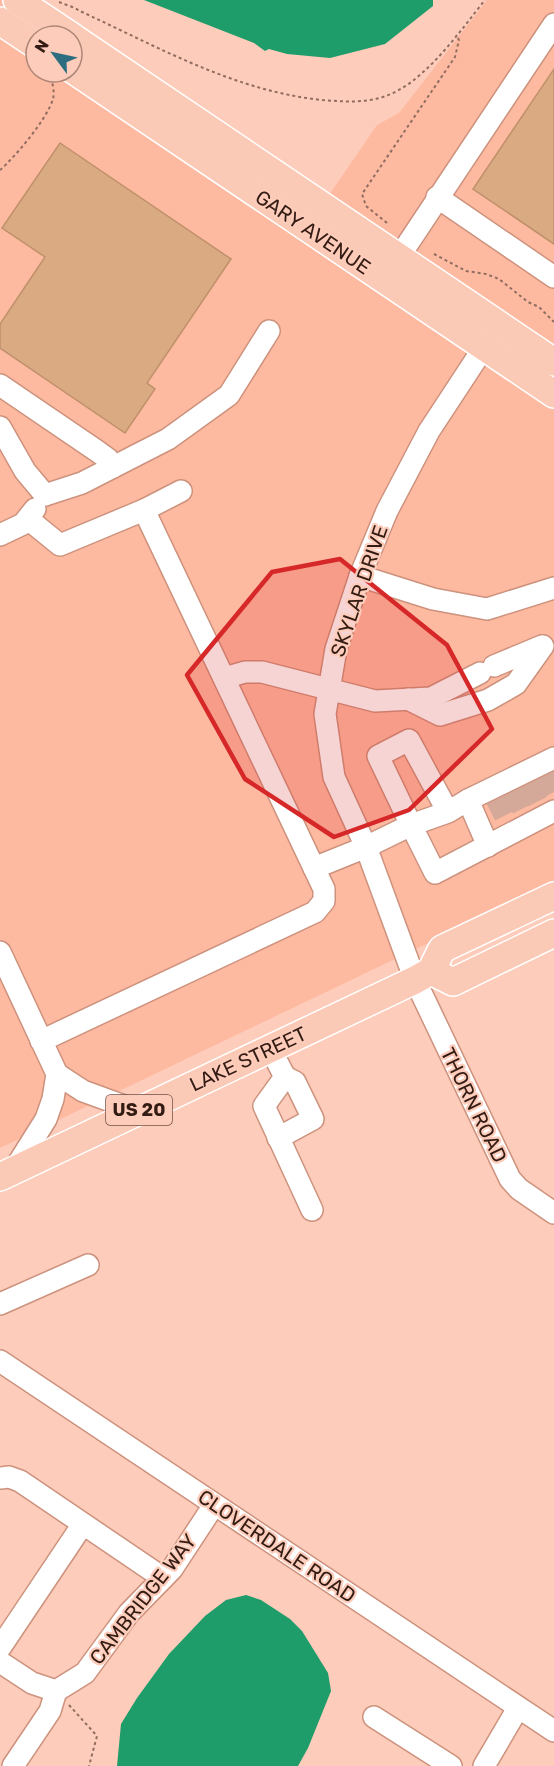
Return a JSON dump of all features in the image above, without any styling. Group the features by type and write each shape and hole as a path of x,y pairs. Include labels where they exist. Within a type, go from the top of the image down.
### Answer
{"main road":[{"name":"GARY AVENUE","path":"17,0 53,24"},
{"path":"0,21 24,37"},
{"name":"GARY AVENUE","path":"84,45 554,362"},
{"name":"GARY AVENUE","path":"84,77 554,394"},
{"path":"554,896 442,949 423,975 453,981 554,933"},
{"name":"LAKE STREET","path":"7,1174 423,975"}],"street":[{"path":"399,257 554,24"},
{"path":"437,197 554,277"},
{"name":"SKYLAR DRIVE","path":"423,975 334,777 325,714 336,649 360,576 387,511 424,441 499,325"},
{"path":"0,535 28,519 45,495 82,483 168,439 229,395 269,331"},
{"path":"0,386 97,451 108,459 113,467"},
{"path":"0,427 25,471 45,495"},
{"path":"28,519 60,545 144,510 181,491"},
{"path":"41,1041 315,912 324,901 324,889 144,510"},
{"path":"360,576 434,599 487,609 554,588"},
{"path":"224,678 244,672 262,672 375,701 431,698 487,669 548,644"},
{"path":"408,699 440,715 488,700 516,684 548,644"},
{"path":"448,812 409,740 378,756 435,873 488,846 530,817"},
{"path":"314,868 366,847 411,825 448,812 468,800 522,779"},
{"path":"468,800 488,846"},
{"path":"0,951 57,1074 83,1091 138,1111"},
{"name":"THORN ROAD","path":"423,975 510,1179 519,1189 554,1213"},
{"path":"270,1048 285,1077 295,1082 313,1119 279,1138"},
{"path":"7,1174 46,1119 53,1099 57,1074"},
{"path":"285,1077 264,1106 312,1210"},
{"path":"0,1304 88,1265"},
{"name":"CLOVERDALE ROAD","path":"0,1361 554,1731"},
{"path":"0,1478 9,1477 20,1481 162,1578"},
{"name":"CAMBRIDGE WAY","path":"56,1691 86,1673 129,1613 172,1569 214,1504"},
{"path":"0,1648 83,1524"},
{"path":"0,1662 32,1683 56,1691 50,1711 13,1766"},
{"path":"484,1766 518,1708"},
{"path":"374,1717 451,1766"}],"path":[{"path":"56,0 152,46 235,80 280,93 357,102 372,100 399,91 420,74 485,0"},
{"path":"390,225 366,207 362,194 455,57 459,40 456,35"},
{"path":"0,170 12,160 53,99 52,84"},
{"path":"426,250 466,272 486,274 499,279 528,302 539,307 554,322"},
{"path":"56,1691 97,1736 89,1766"}],"highlighted area":[{"path":"340,559 447,645 492,729 409,810 334,837 245,779 187,675 272,572"}],"shaded area":[{"path":"0,0 33,0 69,24 24,24 24,84 84,84 84,34 329,195 377,125 399,113 487,0 554,0 554,883 0,1148"},
{"path":"144,0 433,0 433,6 385,44 330,58 287,54 269,49 265,51 254,43"},
{"path":"246,1595 261,1600 290,1619 302,1631 328,1673 331,1691 308,1748 298,1766 117,1766 121,1724 169,1654 205,1616 226,1600"}],"building":[{"path":"554,69 554,244 473,189"},
{"path":"60,143 231,259 147,383 155,389 125,433 0,348 0,324 45,257 2,228"}],"tunnel":[{"path":"545,775 554,792"},
{"path":"528,783 539,805"},
{"path":"513,790 524,812"},
{"path":"495,797 507,821"}]}
